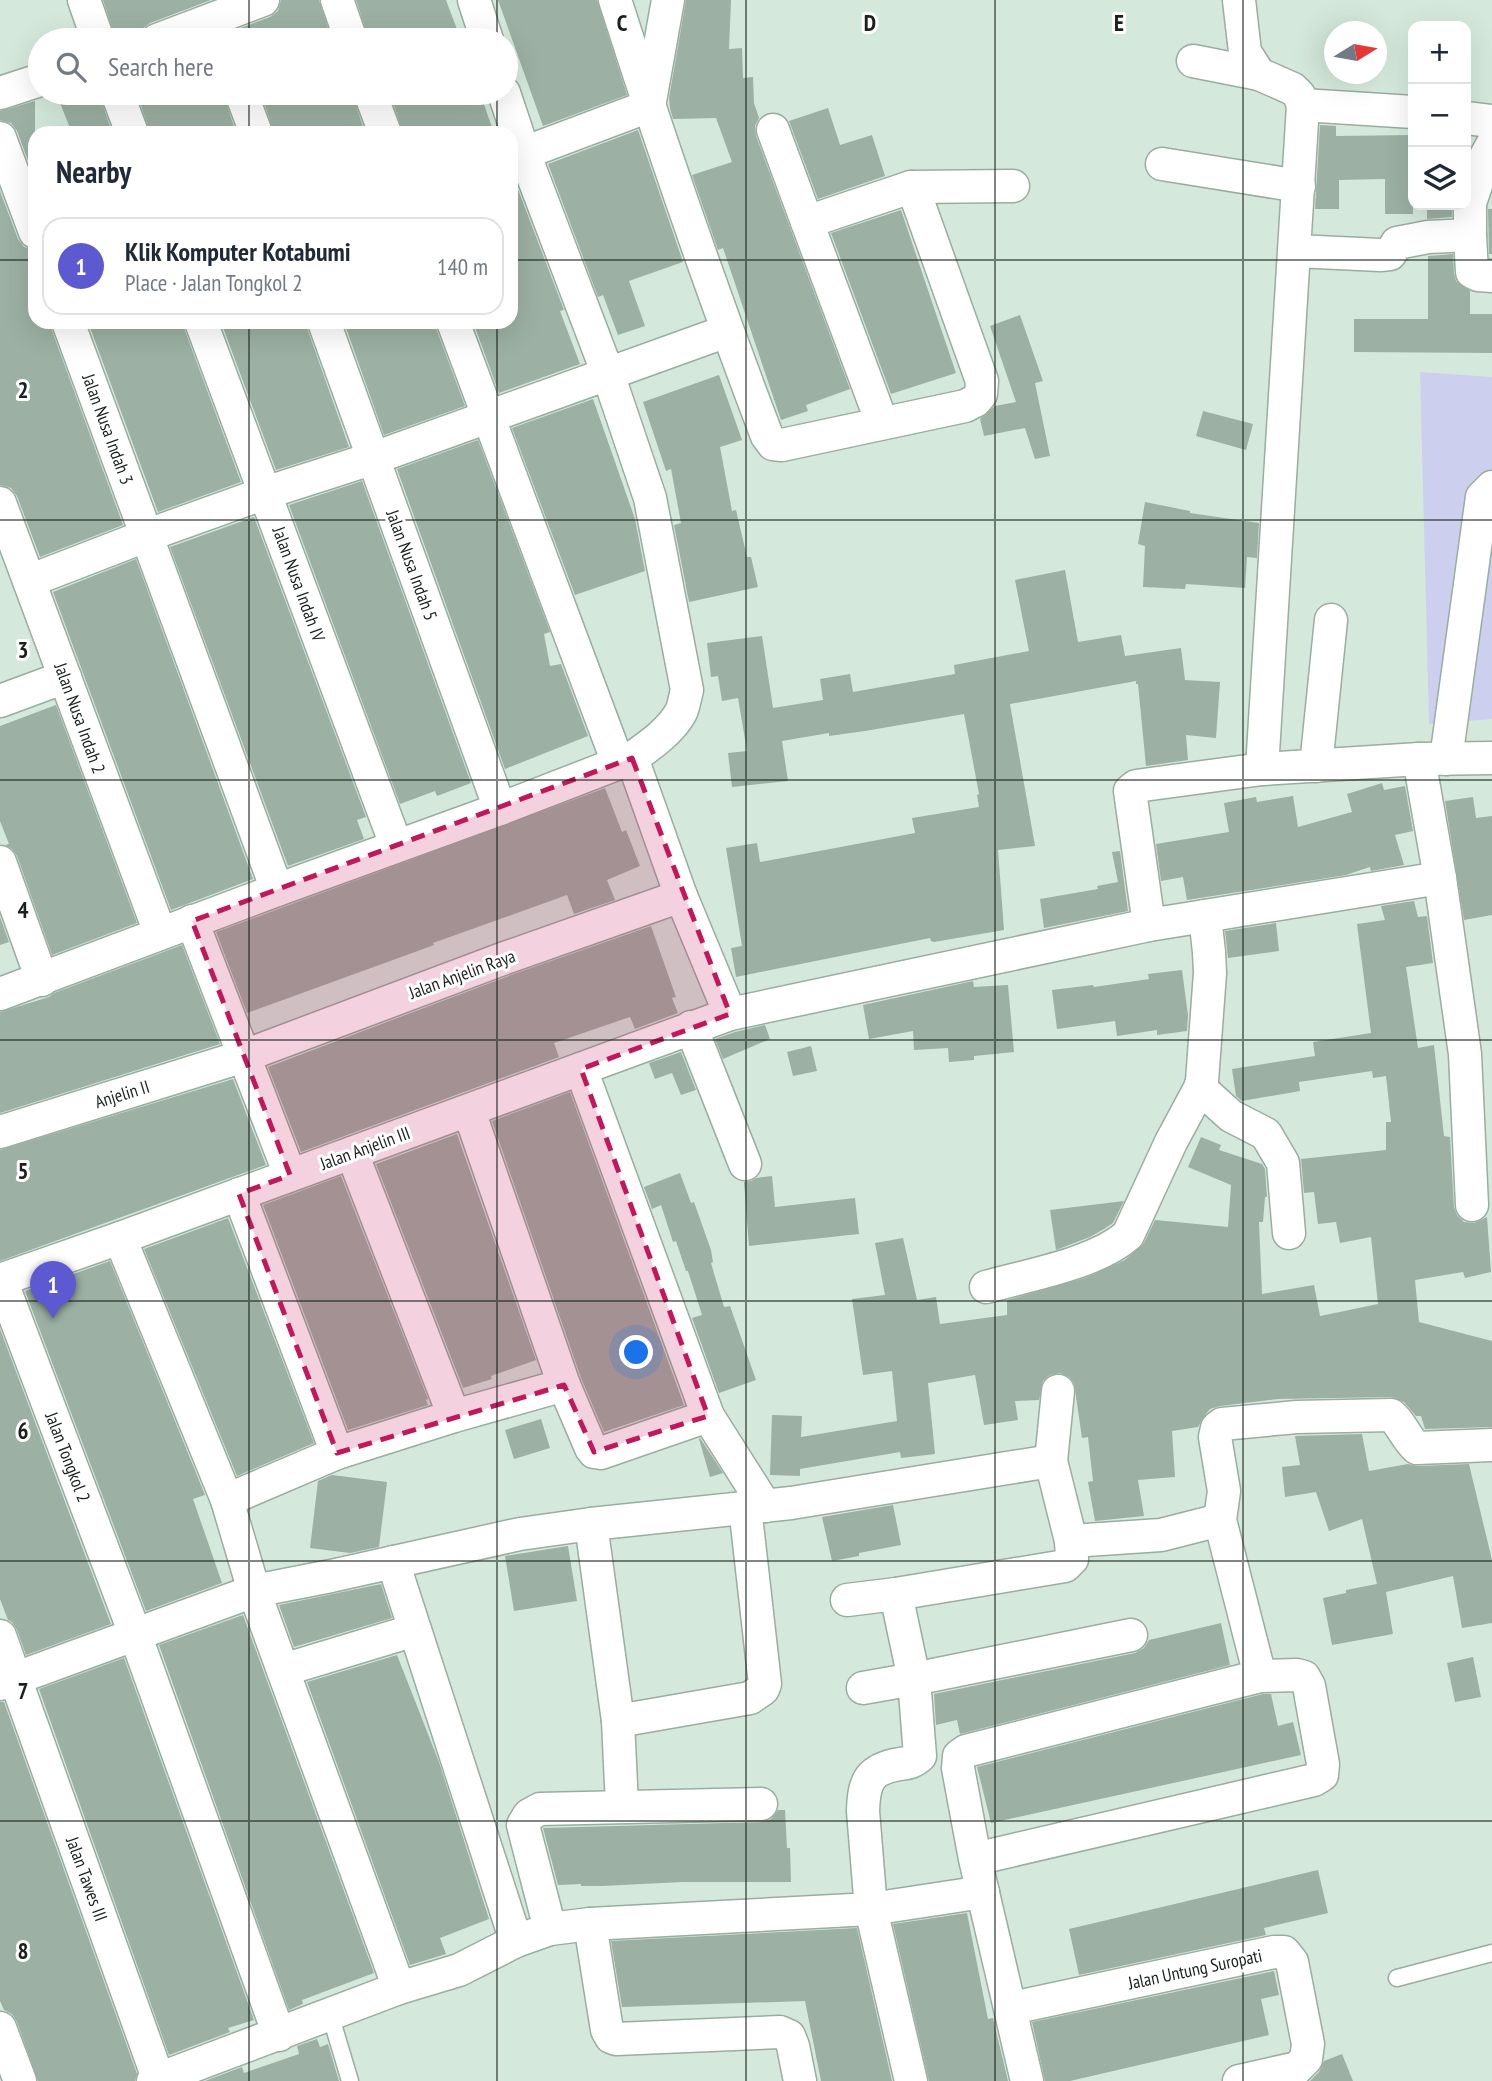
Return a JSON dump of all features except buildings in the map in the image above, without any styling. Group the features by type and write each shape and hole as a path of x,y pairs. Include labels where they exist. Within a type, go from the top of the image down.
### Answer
{"street":[{"path":"84,0 94,28"},
{"path":"192,28 263,0"},
{"path":"337,0 347,28"},
{"path":"474,0 483,28"},
{"path":"615,0 727,331 766,436 773,444 782,445 955,409 975,401 981,394 982,381 911,187"},
{"path":"649,106 668,0"},
{"path":"1239,0 1245,52 1259,74"},
{"path":"1194,61 1259,74 1293,89 1303,105 1262,769"},
{"path":"0,93 28,84"},
{"path":"122,105 129,126"},
{"path":"246,105 253,126"},
{"path":"374,105 382,126"},
{"path":"508,105 515,126"},
{"path":"1303,105 1408,112"},
{"path":"524,153 649,106"},
{"path":"1471,119 1492,121"},
{"path":"773,130 882,423"},
{"path":"0,994 625,761 649,746 673,724 681,711 687,690 650,498 608,374 518,135"},
{"path":"0,138 28,213"},
{"path":"1492,145 1470,203 1472,271 1478,275 1492,276"},
{"path":"1162,164 1299,186"},
{"path":"807,222 911,187 1013,186"},
{"path":"1296,251 1380,255 1390,254 1396,243 1428,237 1470,235"},
{"name":"Jalan Nusa Indah 3","path":"71,329 277,890"},
{"name":"Jalan Nusa Indah IV","path":"204,329 396,845"},
{"name":"Jalan Nusa Indah 5","path":"327,329 500,809"},
{"path":"456,329 487,416 625,761 730,1014"},
{"path":"29,581 265,493 373,458 727,331"},
{"path":"1472,1205 1465,1054 1440,878 1432,759 1482,497 1492,487"},
{"name":"Jalan Nusa Indah 2","path":"0,503 160,933"},
{"path":"1316,766 1331,620"},
{"path":"0,701 65,677"},
{"path":"1149,925 1130,791 1136,786 1262,769 1492,758"},
{"path":"0,862 42,980"},
{"name":"Jalan Anjelin III","path":"1,1280 730,1014 1149,925 1440,878"},
{"name":"Jalan Anjelin Raya","path":"244,1056 505,958 681,896"},
{"path":"986,1287 1081,1261 1128,1235 1171,1142 1200,1088 1210,974 1205,916"},
{"path":"192,921 290,1175"},
{"path":"691,1027 745,1164"},
{"name":"Anjelin II","path":"0,1132 244,1056"},
{"path":"581,1069 708,1416 755,1506 765,1684 763,1689 750,1698 618,1721"},
{"path":"1200,1088 1231,1116 1266,1133 1283,1163 1289,1233"},
{"path":"469,1111 564,1385 588,1445 594,1452 606,1451 708,1416"},
{"path":"352,1153 454,1416"},
{"path":"239,1194 337,1453"},
{"path":"120,1238 227,1500 254,1591 399,1988"},
{"name":"Jalan Tongkol 2","path":"1,1280 135,1634 279,2035"},
{"path":"227,1500 337,1453 564,1385"},
{"path":"847,1600 1065,1566 1072,1559 1071,1541 1051,1461 1058,1391"},
{"path":"1259,1676 1220,1520 1224,1491 1215,1437 1217,1428 1222,1424 1297,1417 1391,1415 1408,1441 1417,1448 1492,1445"},
{"path":"8,1681 254,1591 331,1577 520,1534 792,1503 1051,1461"},
{"path":"1071,1541 1161,1535 1220,1520"},
{"path":"591,1524 618,1721 622,1806"},
{"path":"393,1562 516,1941"},
{"path":"896,1594 915,1679 920,1756 911,1762 879,1768 871,1776 863,1794 863,1811 871,1909 911,2081"},
{"path":"283,1670 415,1630"},
{"path":"863,1688 1131,1635"},
{"name":"Jalan Tawes III","path":"0,1636 8,1681 157,2080"},
{"path":"975,1859 1314,1780 1322,1775 1323,1764 1309,1686 1304,1677 1297,1675 1259,1676 966,1751 959,1756 958,1768 975,1859 1027,2081"},
{"path":"550,1929 523,1825 529,1815 540,1810 622,1806 761,1804"},
{"path":"157,2080 399,1988 459,1970 516,1941 550,1929 590,1924 871,1909 983,1892"},
{"path":"590,1924 607,2030 611,2037 617,2039 780,2032 789,2036 800,2081"},
{"name":"Jalan Untung Suropati","path":"1012,2008 1284,1952 1292,1962 1308,2044 1306,2059 1297,2068 1239,2081"},
{"path":"0,2028 20,2081"}],"lane":[{"path":"1397,1978 1492,1953"},
{"path":"330,2014 350,2081"}],"highlighted area":[{"path":"632,758 730,1014 581,1069 708,1416 594,1452 564,1385 337,1453 239,1194 290,1175 192,921"}],"shaded area":[{"path":"1420,372 1492,377 1492,719 1429,724"}],"place":[{"name":"Klik Komputer Kotabumi","path":"53,1319"}]}
